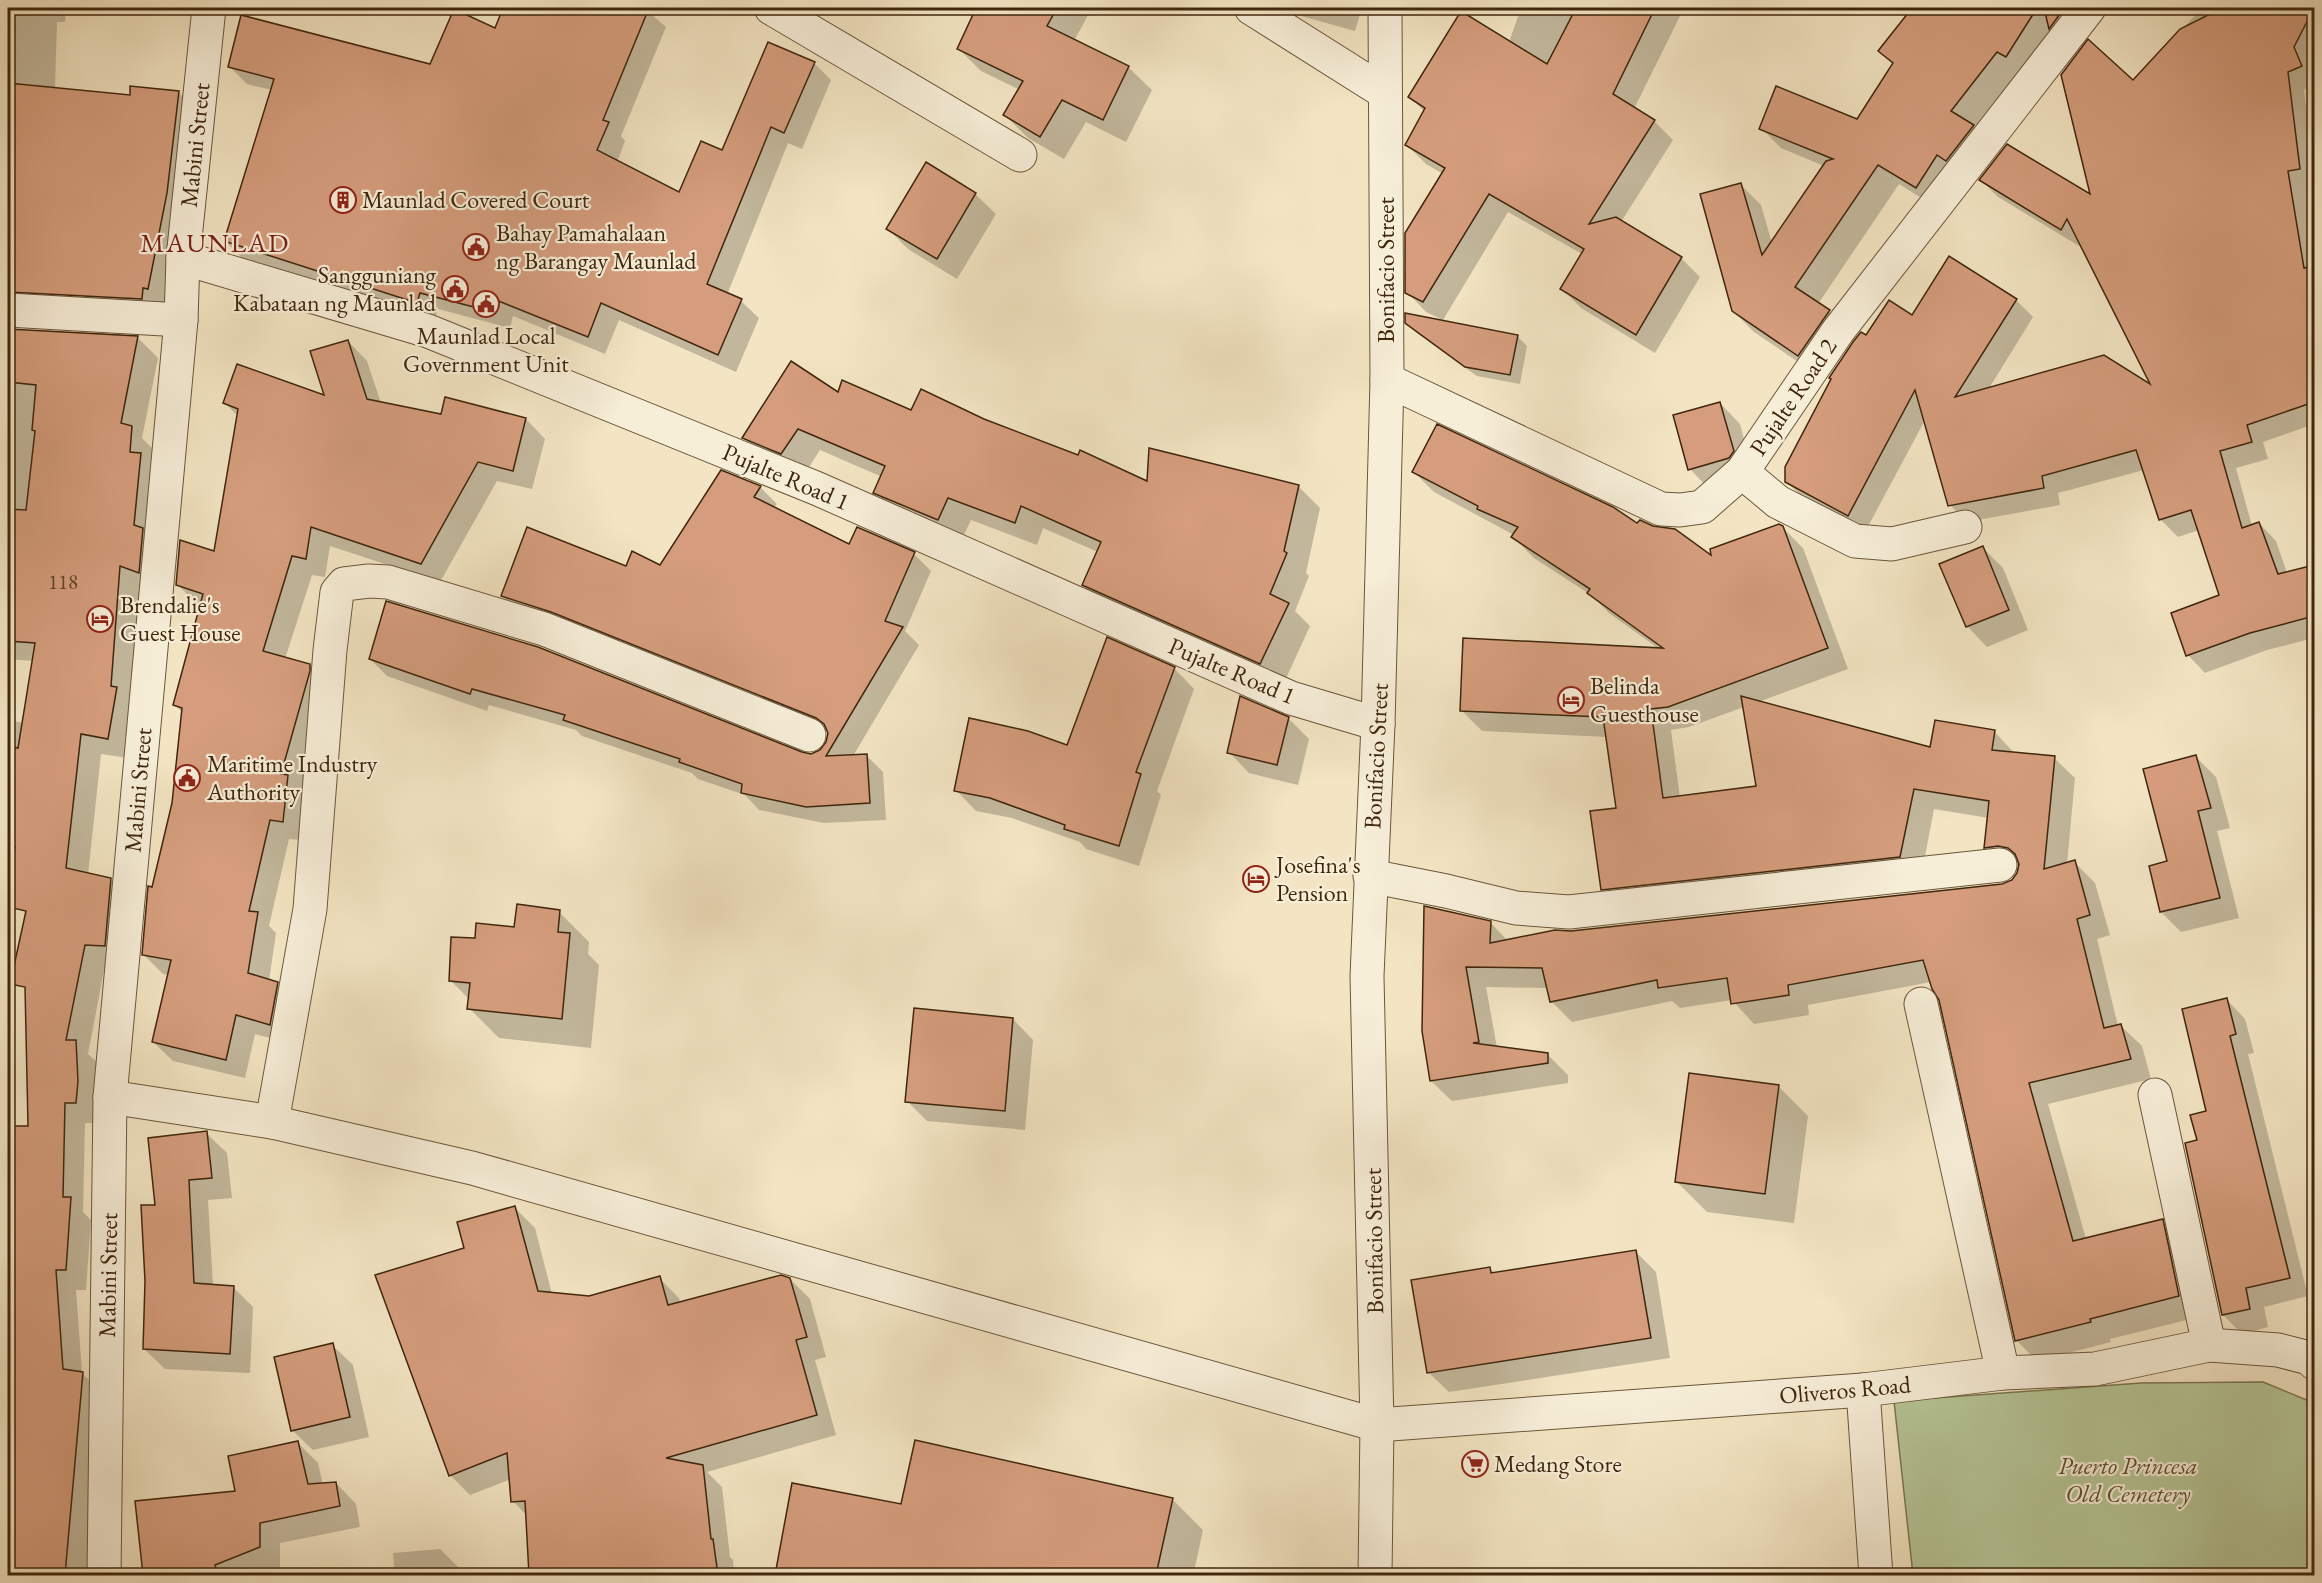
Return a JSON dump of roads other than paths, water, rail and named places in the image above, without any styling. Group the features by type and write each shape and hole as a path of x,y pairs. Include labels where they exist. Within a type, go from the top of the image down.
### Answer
{"street":[{"name":"Mabini Street","path":"104,1575 110,1097 181,320 183,258 209,8"},
{"path":"771,8 1020,155"},
{"path":"1251,8 1384,92"},
{"name":"Bonifacio Street","path":"1375,1575 1377,1425 1367,975 1378,724 1387,381 1385,8"},
{"name":"Pujalte Road 2","path":"1387,381 1661,509 1680,510 1702,507 1742,472 1844,322 2088,8"},
{"name":"Pujalte Road 1","path":"183,258 428,331 818,489 1291,698 1378,724"},
{"path":"8,310 181,320"},
{"path":"1742,472 1778,502 1855,541 1892,544 1965,527"},
{"path":"272,1122 310,909 330,650 337,592 344,584 369,581 388,582 544,629 809,735"},
{"path":"1370,876 1516,908 1569,912 2000,865"},
{"path":"1921,1004 2003,1373"},
{"path":"2155,1095 2209,1345"},
{"name":"Oliveros Road","path":"110,1097 272,1122 472,1168 1377,1425 1863,1390 2003,1373 2096,1369 2209,1345 2278,1350 2312,1360"},
{"path":"1863,1390 1876,1575"}],"place":[{"name":"Maunlad Covered Court","path":"343,200"},
{"name":"Bahay Pamahalaan ng Barangay Maunlad","path":"476,247"},
{"name":"Sangguniang Kabataan ng Maunlad","path":"455,289"},
{"name":"Maunlad Local Government Unit","path":"486,304"},
{"name":"Brendalie's Guest House","path":"100,619"},
{"name":"Belinda Guesthouse","path":"1571,700"},
{"name":"Maritime Industry Authority","path":"187,778"},
{"name":"Josefina's Pension","path":"1256,879"},
{"name":"Medang Store","path":"1475,1464"}],"district":[{"name":"MAUNLAD","path":"215,243"}],"park label":[{"name":"Puerto Princesa Old Cemetery","path":"2128,1480"}]}
